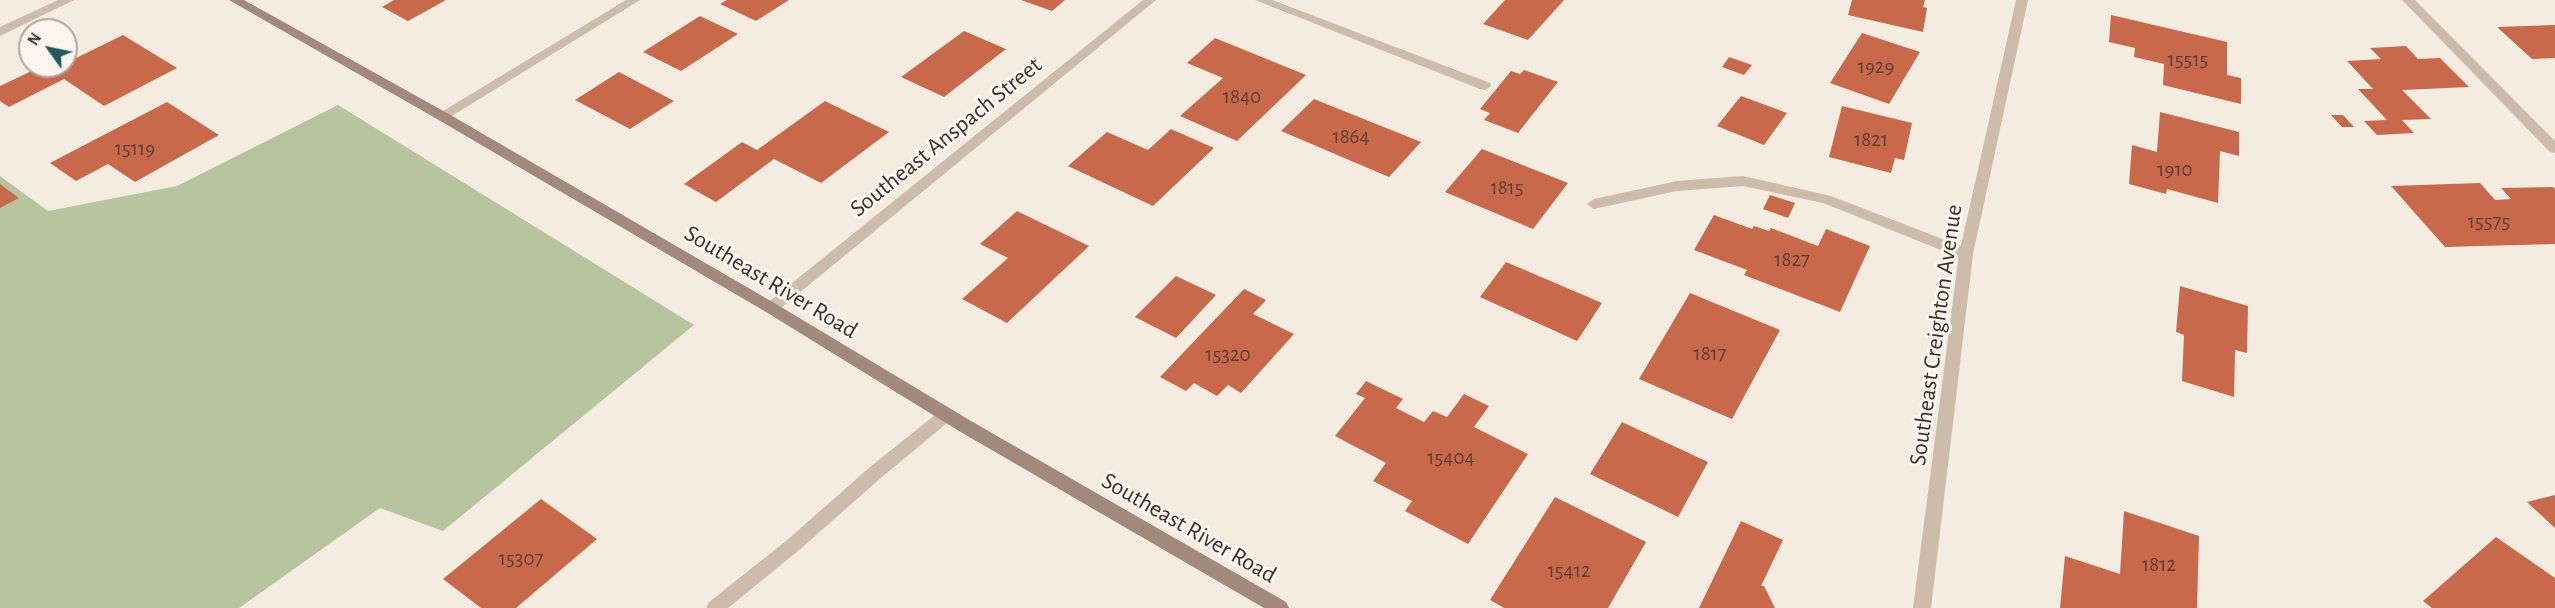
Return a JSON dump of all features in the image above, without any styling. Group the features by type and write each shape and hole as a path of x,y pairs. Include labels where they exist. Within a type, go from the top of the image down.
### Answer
{"street":[{"path":"0,32 68,0"},
{"name":"Southeast River Road","path":"235,0 442,116 771,308 946,415 1280,608"},
{"path":"442,116 633,0"},
{"name":"Southeast Anspach Street","path":"771,308 1150,0"},
{"path":"1261,0 1485,86"},
{"name":"Southeast Creighton Avenue","path":"1922,608 1966,254 2022,0"},
{"path":"2408,0 2555,149"},
{"path":"1594,204 1677,186 1743,181 1826,199 1966,254"},
{"path":"716,608 946,415"}],"green space":[{"path":"338,105 694,325 443,531 380,508 239,608 0,608 0,176 48,211 177,186"}],"building":[{"path":"394,0 446,0 408,21 382,7"},
{"path":"727,0 789,0 756,21 720,4"},
{"path":"1021,0 1065,0 1052,11"},
{"path":"1505,0 1564,0 1528,40 1483,24"},
{"path":"1852,0 1925,0 1923,7 1927,8 1923,32 1848,15"},
{"path":"2111,15 2227,42 2227,75 2241,78 2241,104 2163,85 2164,64 2134,57 2135,48 2109,42"},
{"path":"700,16 738,34 681,71 643,52"},
{"path":"2555,25 2555,58 2532,59 2497,27"},
{"path":"964,31 1006,49 944,97 901,77"},
{"path":"1862,33 1920,52 1889,104 1830,83"},
{"path":"123,35 177,68 104,106 64,79 9,107 0,101 0,86 18,77 78,78 78,57"},
{"path":"1215,38 1306,75 1237,141 1180,116 1223,78 1187,63"},
{"path":"2406,46 2418,59 2440,58 2469,87 2402,90 2431,119 2402,120 2414,133 2377,135 2364,121 2387,120 2358,89 2373,89 2347,61 2381,59 2370,48"},
{"path":"1729,57 1752,65 1744,75 1722,67"},
{"path":"1524,70 1558,82 1518,133 1484,120 1490,113 1480,109 1511,71 1520,74"},
{"path":"619,72 674,101 630,129 575,100"},
{"path":"1741,96 1787,113 1764,145 1717,126"},
{"path":"1314,99 1421,142 1389,177 1281,131"},
{"path":"825,101 889,132 821,183 774,159 716,202 684,184 742,142 757,150"},
{"path":"167,102 219,135 135,182 108,164 76,181 50,163"},
{"path":"1842,106 1912,123 1904,160 1895,158 1891,173 1829,157"},
{"path":"2160,112 2239,132 2239,156 2220,151 2218,203 2167,189 2166,194 2129,184 2132,145 2157,152"},
{"path":"2331,115 2343,115 2354,127 2342,127"},
{"path":"1171,129 1214,148 1153,206 1068,166 1107,132 1148,150"},
{"path":"1482,149 1568,183 1533,229 1445,192"},
{"path":"2480,183 2495,200 2511,199 2501,188 2553,187 2555,189 2555,244 2445,247 2391,186"},
{"path":"0,184 19,198 0,208"},
{"path":"1770,195 1795,203 1788,218 1763,209"},
{"path":"1017,211 1089,246 1007,323 962,299 1008,258 980,244"},
{"path":"1714,215 1752,229 1754,226 1769,231 1771,228 1818,246 1826,229 1870,246 1840,312 1744,275 1747,270 1694,250"},
{"path":"1506,262 1602,303 1577,341 1480,297"},
{"path":"1176,276 1216,295 1176,338 1135,317"},
{"path":"2180,286 2248,306 2247,353 2235,350 2234,397 2182,381 2184,335 2176,332"},
{"path":"1244,289 1266,300 1253,314 1294,334 1241,393 1228,385 1217,396 1194,383 1186,391 1160,377"},
{"path":"1690,293 1780,330 1732,419 1639,379"},
{"path":"1366,381 1403,399 1396,408 1424,422 1433,411 1447,417 1464,394 1489,406 1474,427 1528,454 1468,544 1405,511 1412,501 1373,481 1386,463 1335,436 1365,398 1356,394"},
{"path":"1622,422 1708,462 1678,517 1590,474"},
{"path":"2555,495 2555,528 2527,502"},
{"path":"1555,497 1646,542 1608,608 1504,608 1490,600"},
{"path":"541,499 597,539 516,608 481,608 443,579"},
{"path":"2124,511 2199,536 2197,608 2060,608 2065,556 2120,574"},
{"path":"1741,521 1783,540 1761,586 1764,586 1775,608 1699,608"},
{"path":"2496,537 2555,578 2555,608 2432,608 2423,601"}]}
